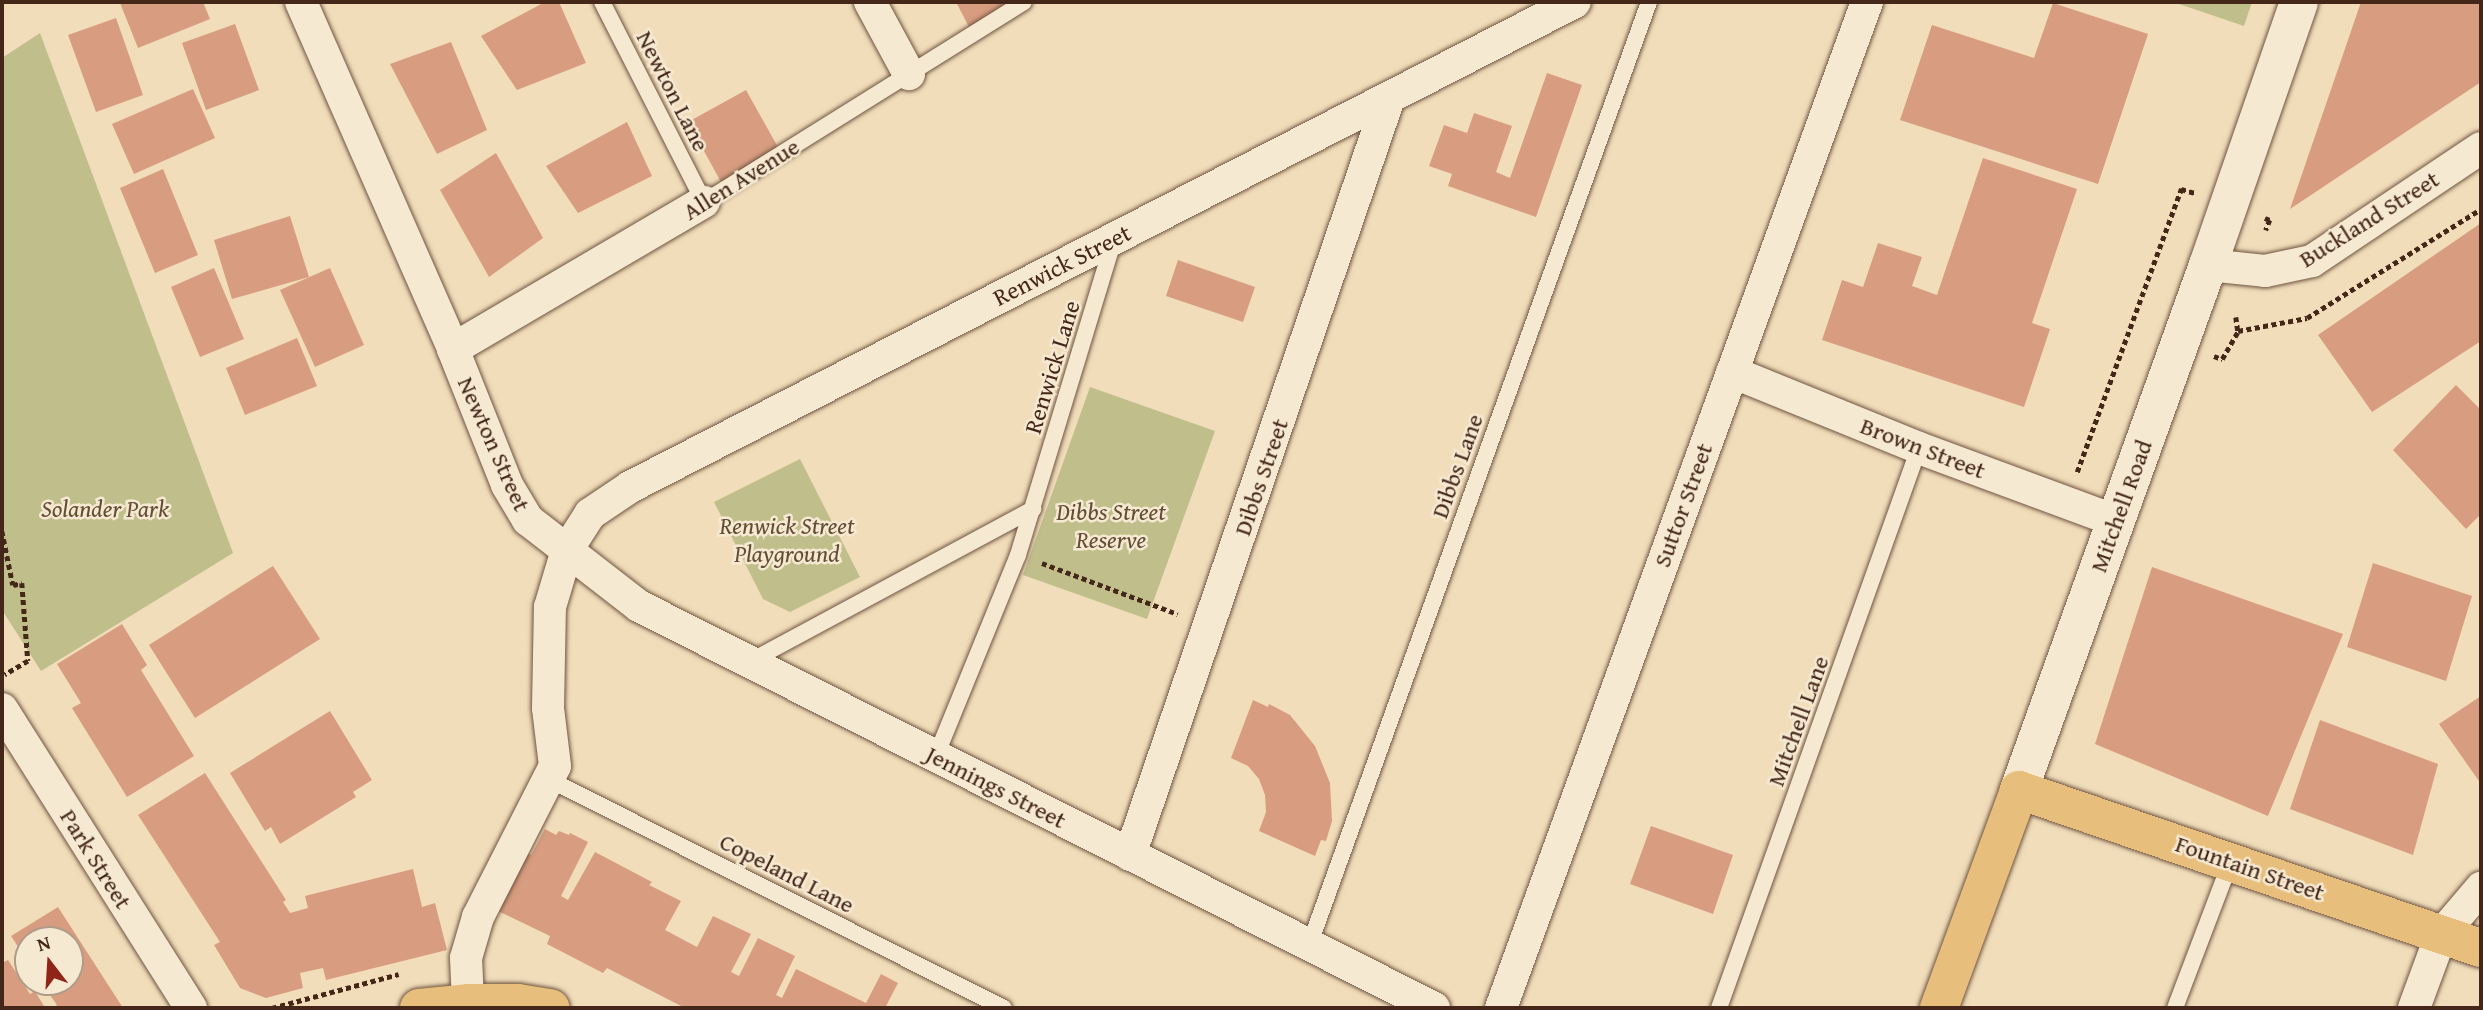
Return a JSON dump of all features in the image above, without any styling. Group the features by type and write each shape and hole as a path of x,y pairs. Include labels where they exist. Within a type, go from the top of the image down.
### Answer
{"main road":[{"name":"Mitchell Road","path":"1939,1008 2208,265 2299,2"},
{"name":"Fountain Street","path":"2019,790 2231,860 2481,948"},
{"path":"419,1008 468,1003 518,1003 551,1008"}],"street":[{"name":"Newton Street","path":"301,2 453,349 507,485 527,520 567,551"},
{"path":"870,2 909,74"},
{"name":"Renwick Street","path":"567,551 590,514 630,487 1575,2"},
{"name":"Suttor Street","path":"1501,1008 1867,2"},
{"name":"Dibbs Street","path":"1130,855 1389,98"},
{"name":"Buckland Street","path":"2208,265 2265,271 2312,261 2481,148"},
{"name":"Allen Avenue","path":"453,349 704,202"},
{"name":"Brown Street","path":"1732,372 1919,448 2116,521"},
{"path":"468,1003 466,958 478,917 555,766 548,708 550,607 567,551"},
{"name":"Jennings Street","path":"567,551 639,606 1434,1008"},
{"name":"Park Street","path":"2,709 191,1008"},
{"path":"2414,1008 2441,935 2481,888"}],"lane":[{"name":"Newton Lane","path":"602,2 704,202"},
{"name":"Allen Avenue","path":"704,202 1024,2"},
{"name":"Dibbs Lane","path":"1309,946 1649,2"},
{"name":"Renwick Lane","path":"936,756 1018,555 1115,238"},
{"name":"Mitchell Lane","path":"1719,1008 1919,448"},
{"path":"749,662 1032,509"},
{"name":"Copeland Lane","path":"548,779 1004,1008"},
{"path":"2175,1008 2231,860"}],"path":[{"path":"2065,502 2181,189 2195,194"},
{"path":"2238,331 2307,318 2481,209"},
{"path":"2261,217 2270,220 2266,230"},
{"path":"2222,359 2238,331 2236,317"},
{"path":"2130,327 2138,330"},
{"path":"2,531 13,585 22,583 28,661 2,677"},
{"path":"1018,555 1210,626"},
{"path":"272,1008 405,972"}],"green space":[{"path":"2173,2 2252,2 2244,26"},
{"name":"Solander Park","path":"40,33 233,553 41,671 2,610 2,58"},
{"name":"Dibbs Street Reserve","path":"1090,387 1215,431 1147,619 1023,575"},
{"name":"Renwick Street Playground","path":"800,459 860,577 790,612 763,599 714,502"}],"building":[{"path":"203,2 210,19 138,48 120,3"},
{"path":"545,2 559,2 586,63 517,90 481,36"},
{"path":"956,2 1012,2 969,27"},
{"path":"2361,2 2481,2 2481,82 2290,209"},
{"path":"2053,3 2148,34 2098,184 1900,120 1932,25 2034,58"},
{"path":"116,18 143,95 96,112 68,35"},
{"path":"235,24 259,90 206,110 182,43"},
{"path":"451,42 487,130 437,154 390,64"},
{"path":"1547,73 1582,85 1536,217 1448,186 1452,174 1429,166 1444,125 1467,133 1474,113 1512,126 1496,172 1510,178"},
{"path":"193,89 215,138 134,174 112,124"},
{"path":"746,90 779,149 721,182 688,122"},
{"path":"627,122 652,176 578,213 546,166"},
{"path":"496,153 543,238 489,277 440,190"},
{"path":"1983,158 2077,189 2032,323 2050,329 2024,407 1822,340 1842,280 1863,287 1878,243 1922,257 1912,286 1937,295"},
{"path":"163,169 198,255 155,273 120,188"},
{"path":"290,216 309,277 232,299 214,240"},
{"path":"2481,223 2481,341 2372,412 2318,335"},
{"path":"1178,260 1255,287 1243,322 1166,296"},
{"path":"214,268 244,339 200,357 171,287"},
{"path":"330,268 364,345 315,367 280,290"},
{"path":"297,338 317,386 245,415 226,368"},
{"path":"2456,385 2481,410 2481,518 2480,515 2466,529 2393,450"},
{"path":"2373,563 2472,596 2446,681 2347,647"},
{"path":"273,566 320,639 195,718 149,645"},
{"path":"2152,567 2343,634 2268,816 2095,744"},
{"path":"122,624 147,665 141,670 194,756 127,797 72,708 81,703 57,664"},
{"path":"2481,696 2481,784 2439,724"},
{"path":"1253,700 1268,707 1269,704 1290,715 1315,746 1330,783 1332,821 1326,841 1321,840 1315,856 1259,831 1266,812 1265,795 1259,779 1248,766 1231,758"},
{"path":"330,711 372,780 353,792 356,797 280,844 271,827 265,831 230,773"},
{"path":"2320,720 2438,764 2413,855 2290,809"},
{"path":"205,773 286,900 283,902 290,913 308,908 305,896 413,869 422,907 435,903 447,950 326,980 323,968 300,973 303,988 266,998 240,988 214,945 220,942 138,815"},
{"path":"1651,826 1733,855 1713,914 1630,884"},
{"path":"545,829 556,835 559,831 569,835 570,833 588,842 561,896 568,900 595,852 652,882 649,885 681,901 665,930 697,947 713,916 751,934 731,972 739,976 758,938 795,956 776,995 782,998 796,969 866,1003 881,974 898,983 885,1008 685,1008 607,968 603,973 547,944 550,936 498,911 527,853 531,855"},
{"path":"58,907 70,926 27,926"},
{"path":"84,947 123,1008 52,1008 57,1005 51,996 84,996"},
{"path":"8,960 14,969 14,996 38,996 45,1008 2,1008 2,963"}]}
